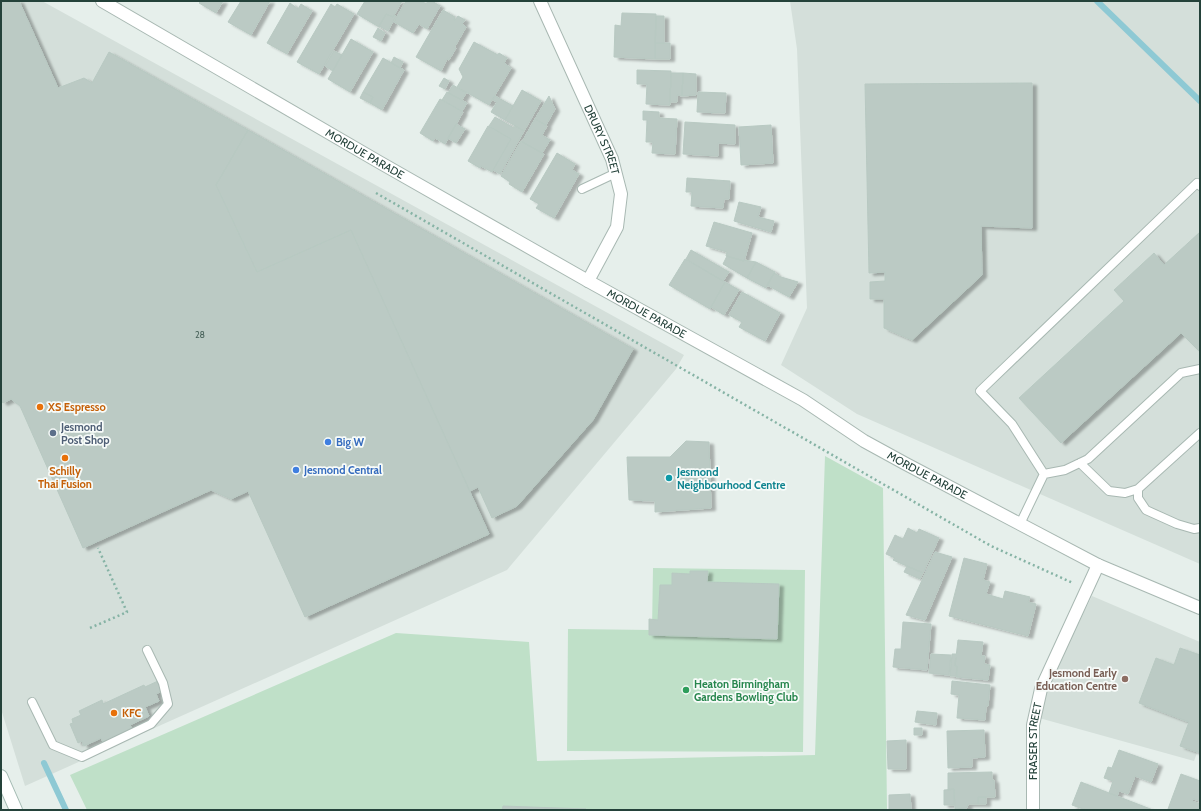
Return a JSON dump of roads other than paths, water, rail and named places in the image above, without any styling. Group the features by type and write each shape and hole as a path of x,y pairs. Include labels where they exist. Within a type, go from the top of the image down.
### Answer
{"street":[{"name":"MORDUE PARADE","path":"102,1 588,281 803,400 864,441 1098,565 1200,608"},
{"name":"DRURY STREET","path":"540,1 612,159 621,194 617,227 588,281"},
{"name":"FRASER STREET","path":"1033,810 1033,726 1041,689 1098,565"},
{"path":"1,776 16,810"}],"lane":[{"path":"582,189 616,173"},
{"path":"1044,474 1012,424 980,391 1197,183 1200,186"},
{"path":"1044,474 1065,470 1088,459 1181,373 1200,369"},
{"path":"1080,463 1109,491 1125,493 1138,489 1200,433"},
{"path":"1020,524 1044,474"},
{"path":"1138,489 1138,498 1146,510 1177,524 1194,529 1200,528"},
{"path":"32,702 52,745 82,757 151,724 168,704 163,683 147,650"}],"waterway":[{"path":"1097,1 1200,101"},
{"path":"44,763 66,810"}],"place":[{"name":"XS Espresso","path":"40,407"},
{"name":"Jesmond Post Shop","path":"53,433"},
{"name":"Big W","path":"328,442"},
{"name":"Schilly Thai Fusion","path":"65,458"},
{"name":"Jesmond Central","path":"296,470"},
{"name":"Jesmond Neighbourhood Centre","path":"669,478"},
{"name":"Jesmond Early Education Centre","path":"1125,679"},
{"name":"Heaton Birmingham Gardens Bowling Club","path":"686,690"},
{"name":"KFC","path":"114,713"}]}
